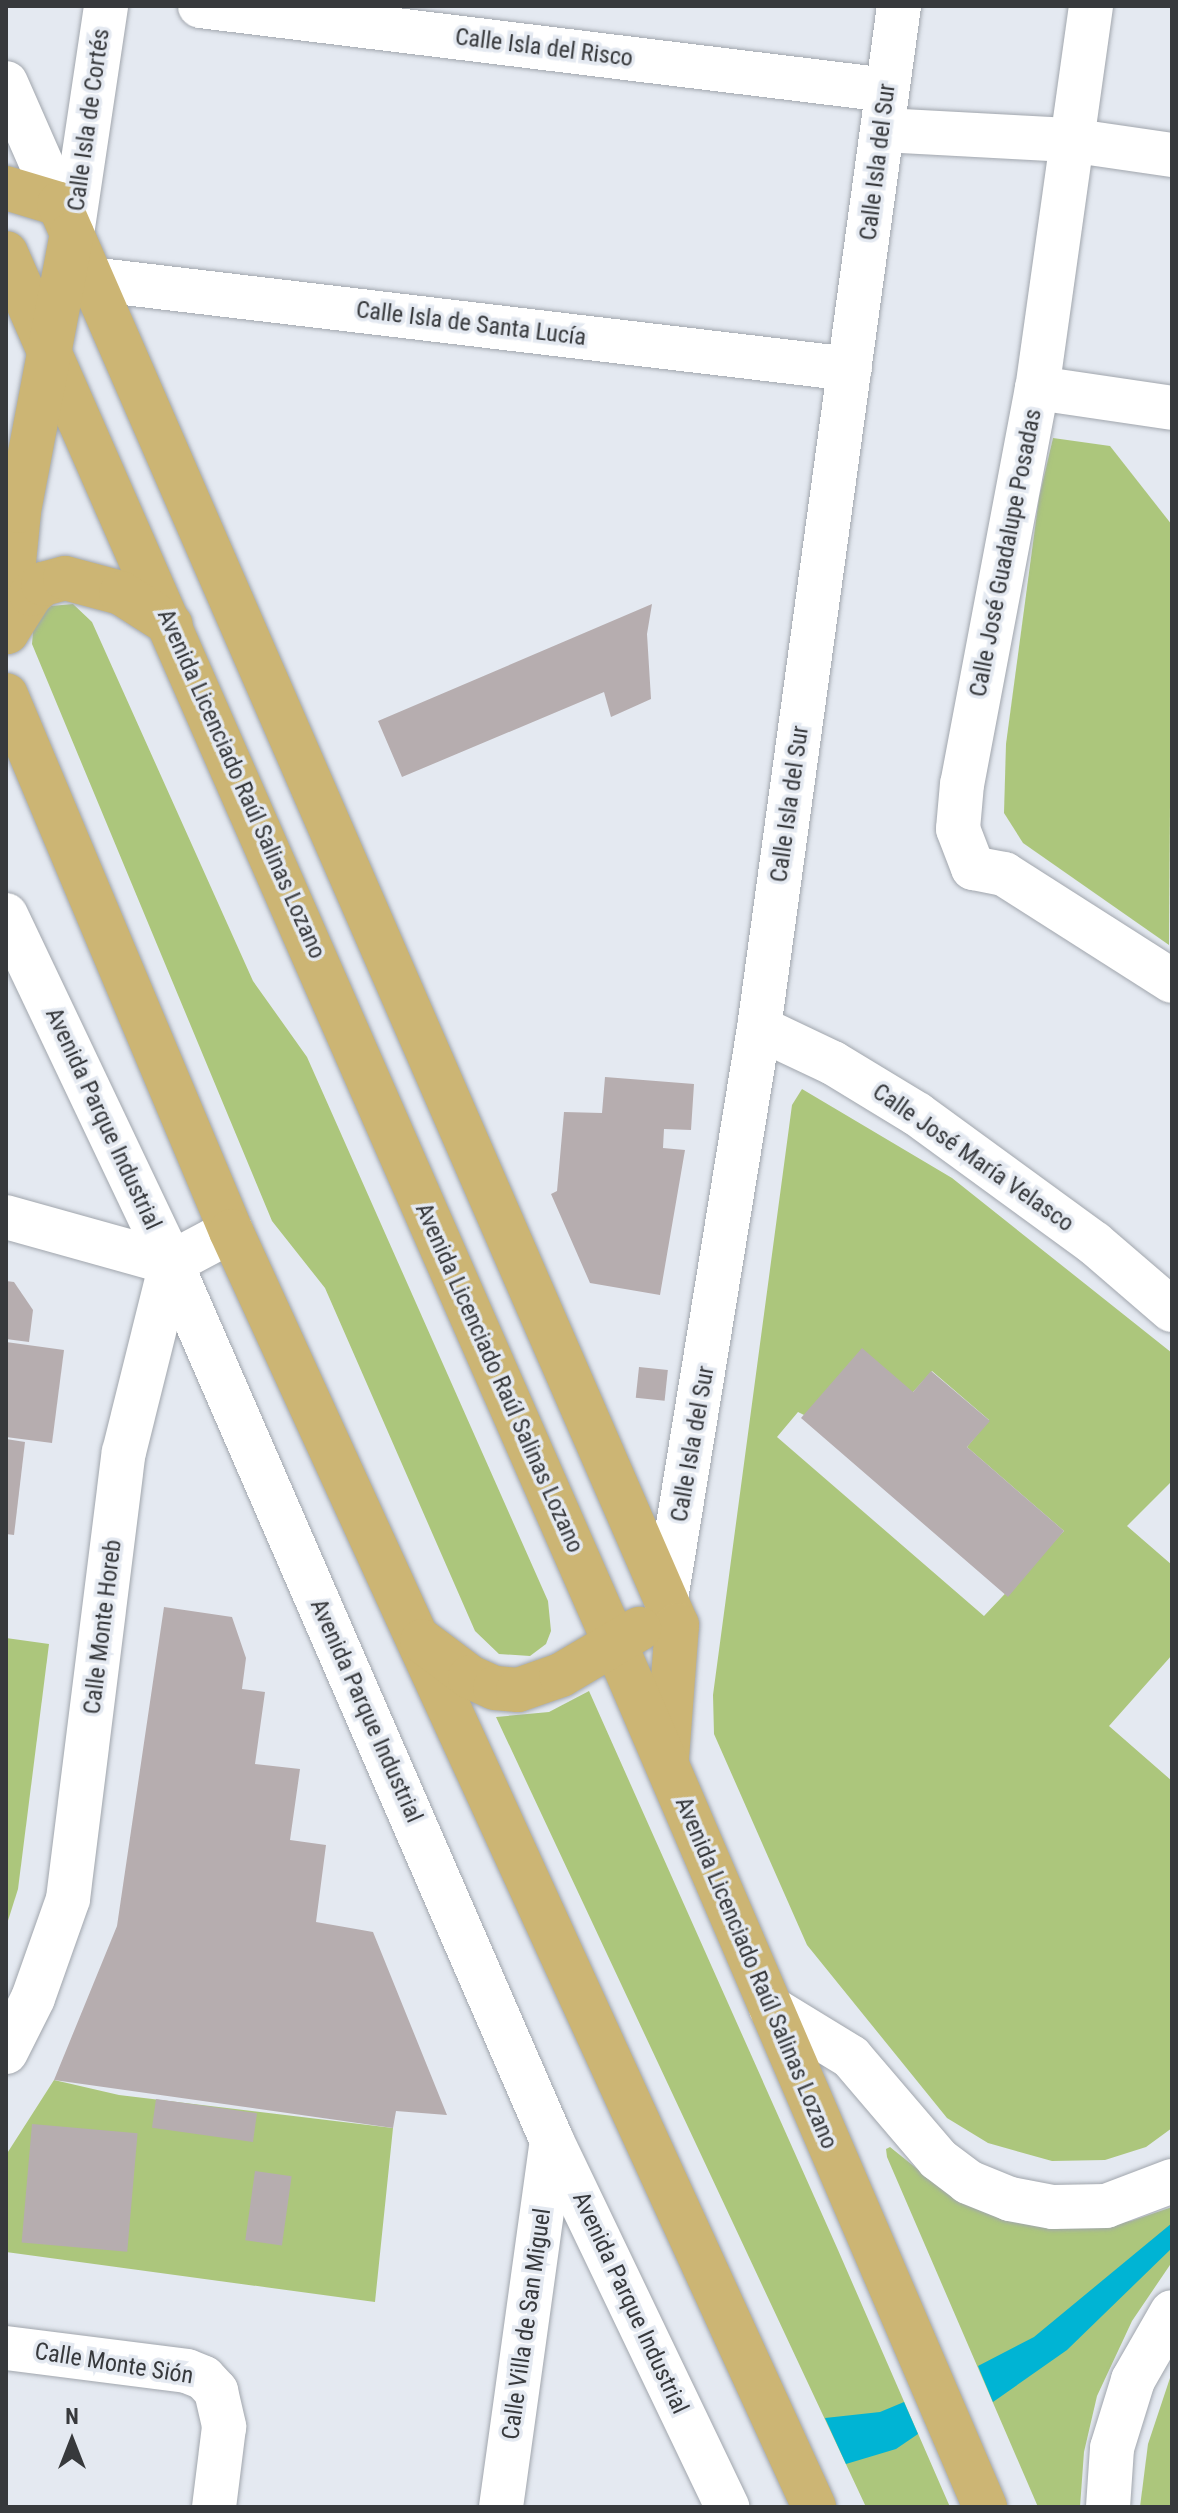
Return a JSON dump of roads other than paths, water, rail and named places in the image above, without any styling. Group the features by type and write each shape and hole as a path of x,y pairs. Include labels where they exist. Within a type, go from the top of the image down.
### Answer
{"main road":[{"path":"6,188 71,248 677,1625 667,1764"},
{"path":"8,263 71,248"},
{"path":"6,645 19,511 47,347 71,248"},
{"name":"Avenida Licenciado Raúl Salinas Lozano","path":"8,263 171,625 616,1646 985,2507"},
{"path":"7,632 31,594 43,584 65,578 121,593 171,625"},
{"path":"6,695 231,1231 814,2507"},
{"path":"417,1637 470,1677 495,1688 518,1690 561,1675 616,1646 666,1599"}],"street":[{"name":"Calle Isla de Cortés","path":"71,248 106,6"},
{"name":"Calle Isla del Risco","path":"200,6 1172,155"},
{"name":"Calle Isla del Sur","path":"666,1599 759,1028 899,6"},
{"name":"Calle José Guadalupe Posadas","path":"1091,6 1069,140 1037,388 962,784 958,829 963,850 973,868 1004,874 1172,981"},
{"path":"6,83 71,248"},
{"name":"Calle Isla de Santa Lucía","path":"71,248 850,369"},
{"path":"1037,388 1172,408"},
{"name":"Avenida Parque Industrial","path":"6,915 171,1263 552,2141 727,2507"},
{"name":"Calle José María Velasco","path":"759,1028 833,1063 917,1114 1094,1243 1172,1310"},
{"path":"6,1217 171,1263 231,1231"},
{"name":"Calle Monte Horeb","path":"6,2052 33,1998 68,1899 124,1452 171,1263"},
{"path":"771,2008 851,2057 938,2159 968,2182 1010,2199 1053,2207 1106,2206 1172,2181"},
{"name":"Calle Villa de San Miguel","path":"501,2507 552,2141"},
{"path":"1108,2507 1112,2448 1133,2380 1172,2312"},
{"name":"Calle Monte Sión","path":"6,2348 187,2371 216,2391 224,2427 214,2507"}],"water":[{"path":"1172,2223 1172,2248 1067,2350 993,2402 978,2366 1034,2337"},
{"path":"904,2402 918,2434 896,2449 846,2464 825,2418 880,2412"}]}
